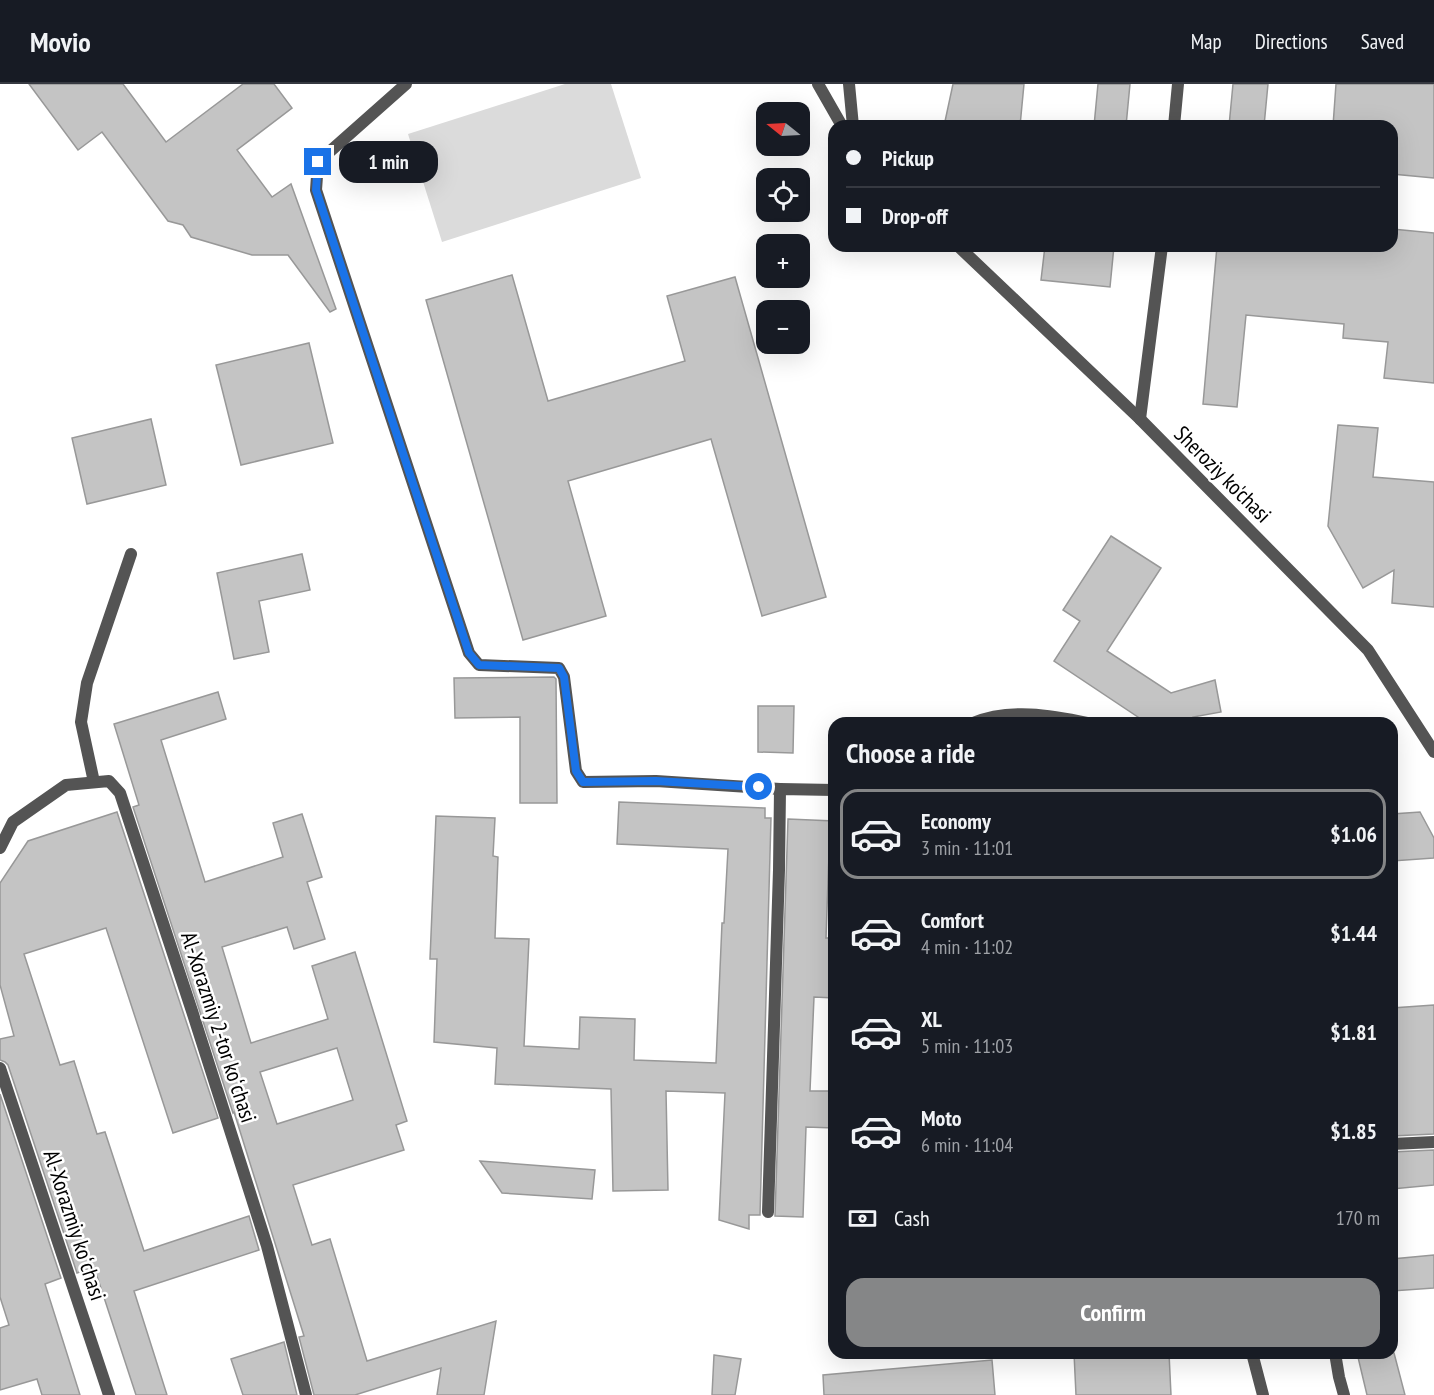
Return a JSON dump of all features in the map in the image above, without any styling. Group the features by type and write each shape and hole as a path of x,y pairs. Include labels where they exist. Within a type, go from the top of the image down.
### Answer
{"street":[{"path":"406,84 318,162 316,190 469,653 479,665 559,668 564,677 576,771 583,782 656,781 828,790"},
{"path":"818,84 839,120"},
{"path":"849,84 852,120"},
{"path":"1175,120 1178,84"},
{"name":"Sheroziy ko'chasi","path":"964,252 1140,419 1368,650 1434,752"},
{"path":"1140,419 1161,252"},
{"path":"94,782 81,722 87,683 131,554"},
{"path":"995,717 1002,715 1052,717"},
{"name":"Al-Xorazmiy 2-tor koʻchasi","path":"0,848 13,822 66,785 109,781 120,793 263,1235 306,1395"},
{"path":"768,1212 780,789"},
{"name":"Al-Xorazmiy koʻchasi","path":"0,1068 109,1395"},
{"path":"1398,1144 1434,1142"},
{"path":"1254,1359 1263,1395"},
{"path":"1336,1359 1344,1395"}],"shaded area":[{"path":"565,84 611,84 641,178 442,242 408,134"}],"building":[{"path":"29,84 123,84 166,142 243,84 274,84 292,108 237,150 272,197 291,184 336,309 330,312 288,255 252,255 191,237 183,225 168,221 102,132 78,150"},
{"path":"953,84 1024,84 1021,120 945,120"},
{"path":"1098,84 1130,84 1127,120 1095,120"},
{"path":"1233,84 1268,84 1265,120 1230,120"},
{"path":"1336,84 1434,84 1434,178 1398,175 1398,120 1333,120"},
{"path":"1398,230 1434,233 1434,383 1384,378 1388,342 1343,338 1344,324 1246,315 1237,407 1203,404 1216,252 1398,252"},
{"path":"1044,252 1113,252 1110,287 1041,280"},
{"path":"512,275 548,401 685,361 667,296 735,277 826,597 762,616 711,439 568,481 606,616 523,640 426,300"},
{"path":"309,343 333,443 241,465 216,365"},
{"path":"151,419 166,485 87,504 72,438"},
{"path":"1338,425 1378,428 1373,477 1434,482 1434,607 1392,603 1394,570 1363,588 1328,526"},
{"path":"1111,536 1161,568 1107,651 1171,693 1215,680 1221,712 1193,717 1138,717 1054,661 1080,621 1063,610"},
{"path":"302,554 310,590 259,601 269,652 234,659 217,573"},
{"path":"554,677 556,679 557,803 520,803 520,717 455,718 454,678"},
{"path":"218,692 226,719 161,740 205,882 283,857 273,823 302,814 322,877 307,882 325,939 294,949 287,927 222,947 251,1043 328,1019 312,966 355,952 407,1121 396,1125 404,1150 293,1185 312,1245 330,1239 367,1361 496,1321 484,1395 437,1395 441,1368 355,1395 314,1395 299,1337 304,1336 234,1112 133,807 139,805 114,724","holes":["337,1048 353,1100 277,1124 260,1072"]},
{"path":"758,706 794,706 793,753 758,752"},
{"path":"619,802 765,808 765,818 771,818 760,1215 749,1215 749,1229 719,1220 725,1093 666,1091 668,1190 613,1191 611,1089 495,1084 497,1048 434,1042 437,959 430,959 436,816 495,818 493,856 498,857 495,938 529,939 524,1046 579,1049 580,1017 635,1019 634,1060 716,1063 722,923 724,923 728,849 617,844"},
{"path":"117,812 218,1118 173,1133 106,928 24,954 60,1065 74,1061 97,1134 105,1132 144,1251 249,1216 259,1250 134,1291 167,1395 136,1395 94,1267 77,1273 8,1065 0,1060 0,1039 14,1036 0,985 0,883 28,841"},
{"path":"1420,812 1434,838 1434,858 1398,861 1398,814"},
{"path":"788,819 828,821 826,938 828,938 828,998 814,997 810,1091 828,1091 828,1128 806,1127 803,1217 775,1216"},
{"path":"1434,1005 1434,1134 1398,1136 1398,1008"},
{"path":"0,1094 61,1278 45,1284 80,1395 42,1395 37,1379 0,1390 0,1328 9,1325 0,1297"},
{"path":"1434,1150 1434,1185 1398,1188 1398,1152"},
{"path":"480,1161 595,1170 592,1199 502,1193"},
{"path":"1434,1255 1434,1288 1398,1291 1398,1258"},
{"path":"284,1342 297,1395 243,1395 231,1359"},
{"path":"714,1355 741,1359 735,1395 712,1395"},
{"path":"1074,1359 1169,1359 1171,1395 1076,1395"},
{"path":"1358,1359 1396,1359 1405,1395 1367,1395"},
{"path":"992,1360 995,1395 824,1395 823,1375"}],"route":[{"path":"318,162 316,190 469,653 479,665 559,668 564,677 576,771 583,782 656,781 759,787"}]}
